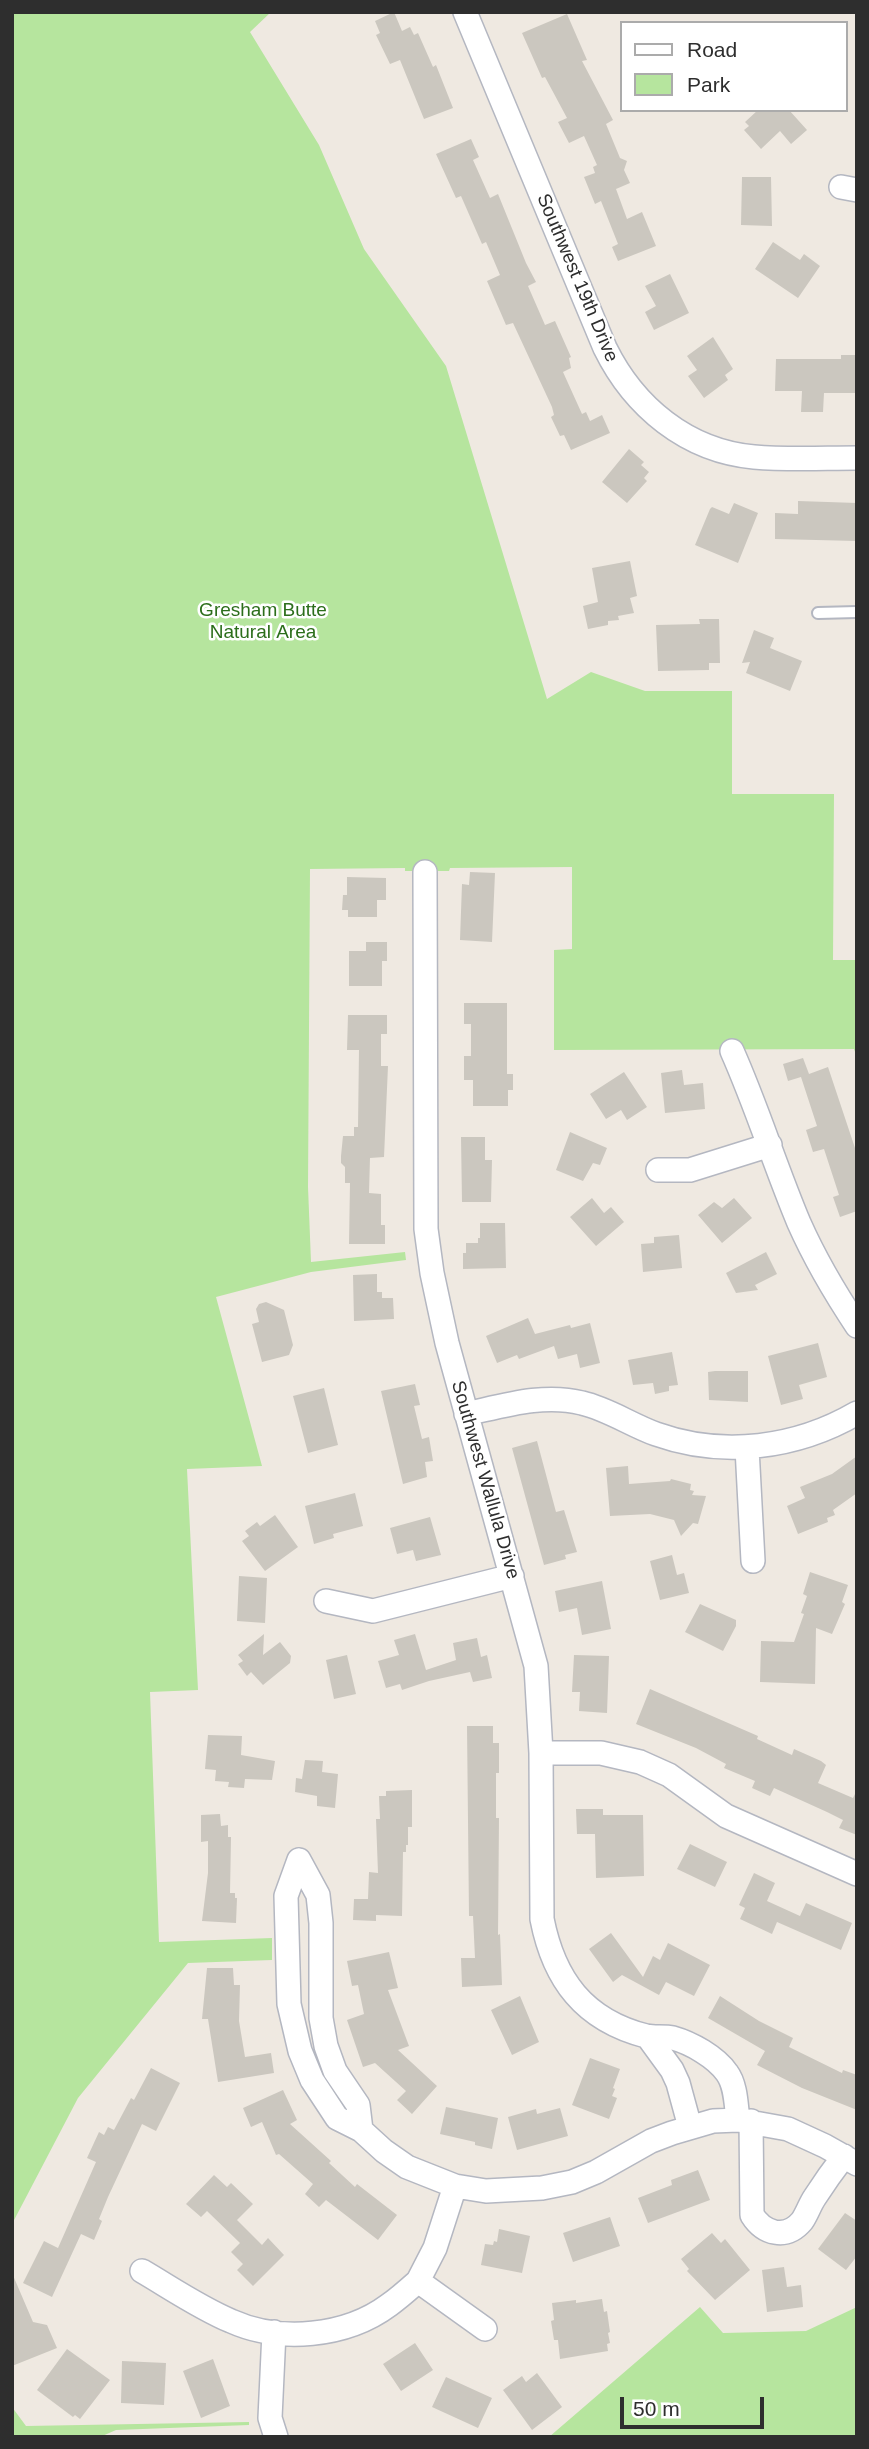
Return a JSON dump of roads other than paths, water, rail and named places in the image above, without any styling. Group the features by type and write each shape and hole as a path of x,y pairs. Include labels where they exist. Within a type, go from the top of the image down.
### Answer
{"street":[{"name":"Southwest 19th Drive","path":"465,12 605,348 628,387 651,412 669,426 715,449 752,457 857,458"},
{"name":"Southwest Wallula Drive","path":"425,872 426,1229 436,1295 536,1666 541,1753 542,1919 549,1949 567,1986 578,1999 609,2022 648,2037 672,2038 711,2057 727,2073 744,2120 752,2215 758,2224 769,2232 781,2234 792,2230 803,2220 813,2199 850,2160"},
{"path":"733,1051 798,1221 818,1263 857,1326"},
{"path":"658,1170 690,1170 770,1145"},
{"path":"466,1414 526,1401 552,1399 581,1403 682,1442 747,1448 810,1435 833,1427 857,1413"},
{"path":"747,1448 753,1561"},
{"path":"326,1601 373,1611 512,1576"},
{"path":"541,1753 601,1753 640,1762 669,1775 726,1816 857,1874"},
{"path":"361,2130 358,2105 335,2071 326,2046 321,2018 321,1923 318,1895 299,1860 286,1896 287,1983 293,2027 304,2060 324,2100 337,2118 361,2130 407,2167 455,2186 486,2191 517,2190 572,2182 596,2172 651,2141 690,2127 744,2120 788,2129 850,2160"},
{"path":"648,2037 672,2070 690,2127"},
{"path":"142,2271 234,2323 274,2332 321,2332 345,2327 389,2306 418,2281 435,2248 455,2186"},
{"path":"418,2281 485,2329"},
{"path":"274,2332 270,2418 276,2437"}],"lane":[{"path":"818,613 857,612"}],"park label":[{"name":"Gresham Butte Natural Area","path":"263,622"}]}
